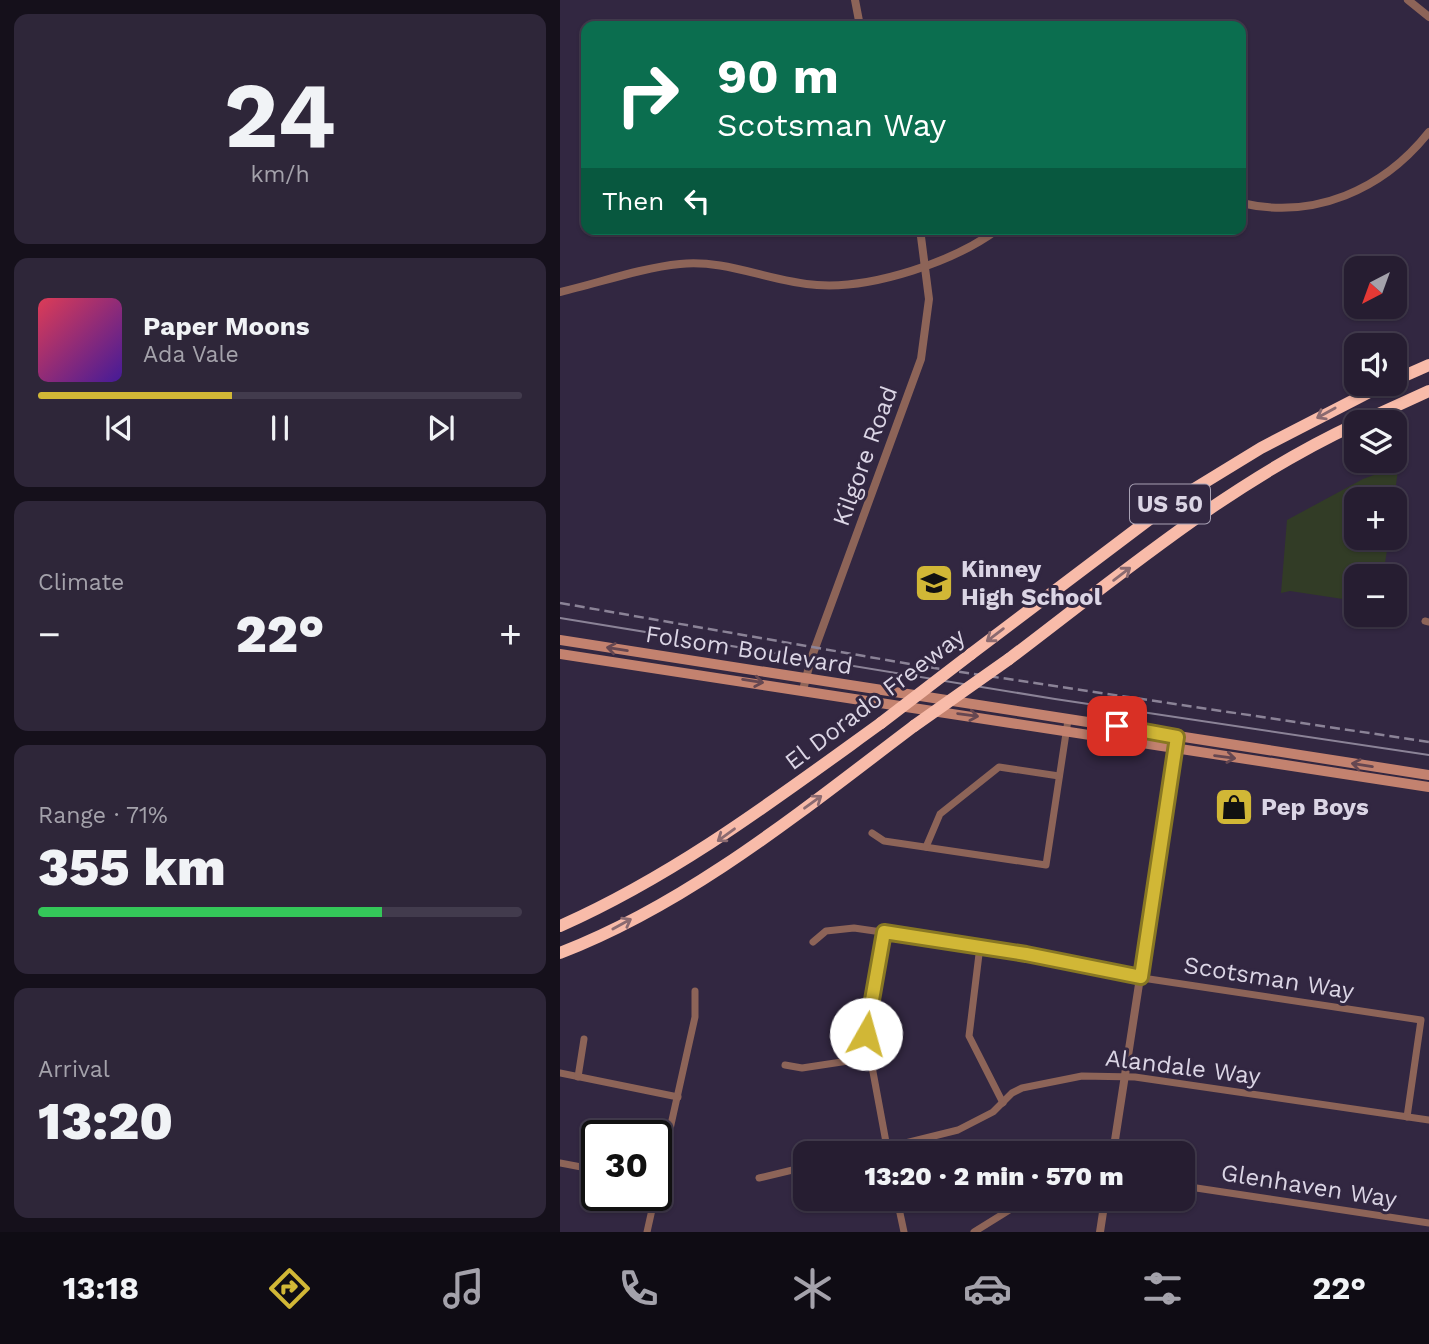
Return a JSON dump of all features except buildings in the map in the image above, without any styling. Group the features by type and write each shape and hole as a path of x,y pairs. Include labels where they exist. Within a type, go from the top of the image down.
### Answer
{"highway":[{"path":"1407,375 1429,365"},
{"name":"El Dorado Freeway","path":"1387,410 1429,391"},
{"name":"El Dorado Freeway","path":"560,926 594,911 707,848 881,723 1171,503 1261,448 1362,396"},
{"name":"El Dorado Freeway","path":"560,953 600,936 673,896 744,850 1009,659 1203,514 1276,467 1344,431"},
{"path":"560,916 594,911"}],"main road":[{"name":"Folsom Boulevard","path":"561,648 582,650 593,646 804,685"},
{"name":"Folsom Boulevard","path":"561,648 1068,725 1177,737 1426,775"},
{"name":"Folsom Boulevard","path":"1068,725 1175,750 1429,787"},
{"path":"1378,780 1384,775 1413,778 1426,775"}],"street":[{"path":"855,0 859,21"},
{"path":"1408,0 1429,18"},
{"path":"1246,204 1266,209 1309,207 1341,198 1389,173 1429,132"},
{"name":"Kilgore Road","path":"804,685 921,359 929,299 927,265 921,235"},
{"path":"560,292 680,264 733,267 817,285 862,281 927,265 959,252 988,235"},
{"path":"872,833 884,841 1046,865 1068,725"},
{"path":"1115,1141 1177,737"},
{"path":"926,847 940,814 999,767 1059,776"},
{"name":"Scotsman Way","path":"813,942 821,933 838,929 884,932 1141,977 1421,1020 1407,1117"},
{"path":"884,932 869,1006 868,1058 885,1141"},
{"path":"980,947 969,1036 1003,1103"},
{"path":"672,1123 695,1017 695,991"},
{"path":"578,1077 584,1039"},
{"path":"785,1065 802,1068 868,1058"},
{"path":"560,1073 678,1097"},
{"name":"Alandale Way","path":"921,1141 958,1130 993,1112 1012,1093 1056,1079 1125,1076 1429,1120"},
{"path":"560,1163 581,1168"},
{"path":"759,1178 793,1170"},
{"name":"Glenhaven Way","path":"1195,1188 1429,1223"},
{"path":"647,1232 652,1211"},
{"path":"900,1211 904,1232"},
{"path":"974,1232 1010,1211"},
{"path":"1100,1232 1103,1211"},
{"path":"994,1222 998,1232"}],"green space":[{"path":"1379,473 1398,473 1396,487 1348,487"},
{"path":"1344,489 1344,550 1387,550 1385,564 1344,564 1344,599 1290,591 1281,593 1287,520"}],"tram line":[{"path":"560,618 1055,699 1429,755"}],"railway":[{"path":"560,603 921,666 1429,742"}],"place":[{"name":"Kinney High School","path":"934,583"},
{"name":"Pep Boys","path":"1234,807"}],"route":[{"path":"866,1034 884,932 1026,954 1141,977 1177,737 1117,726"}]}
